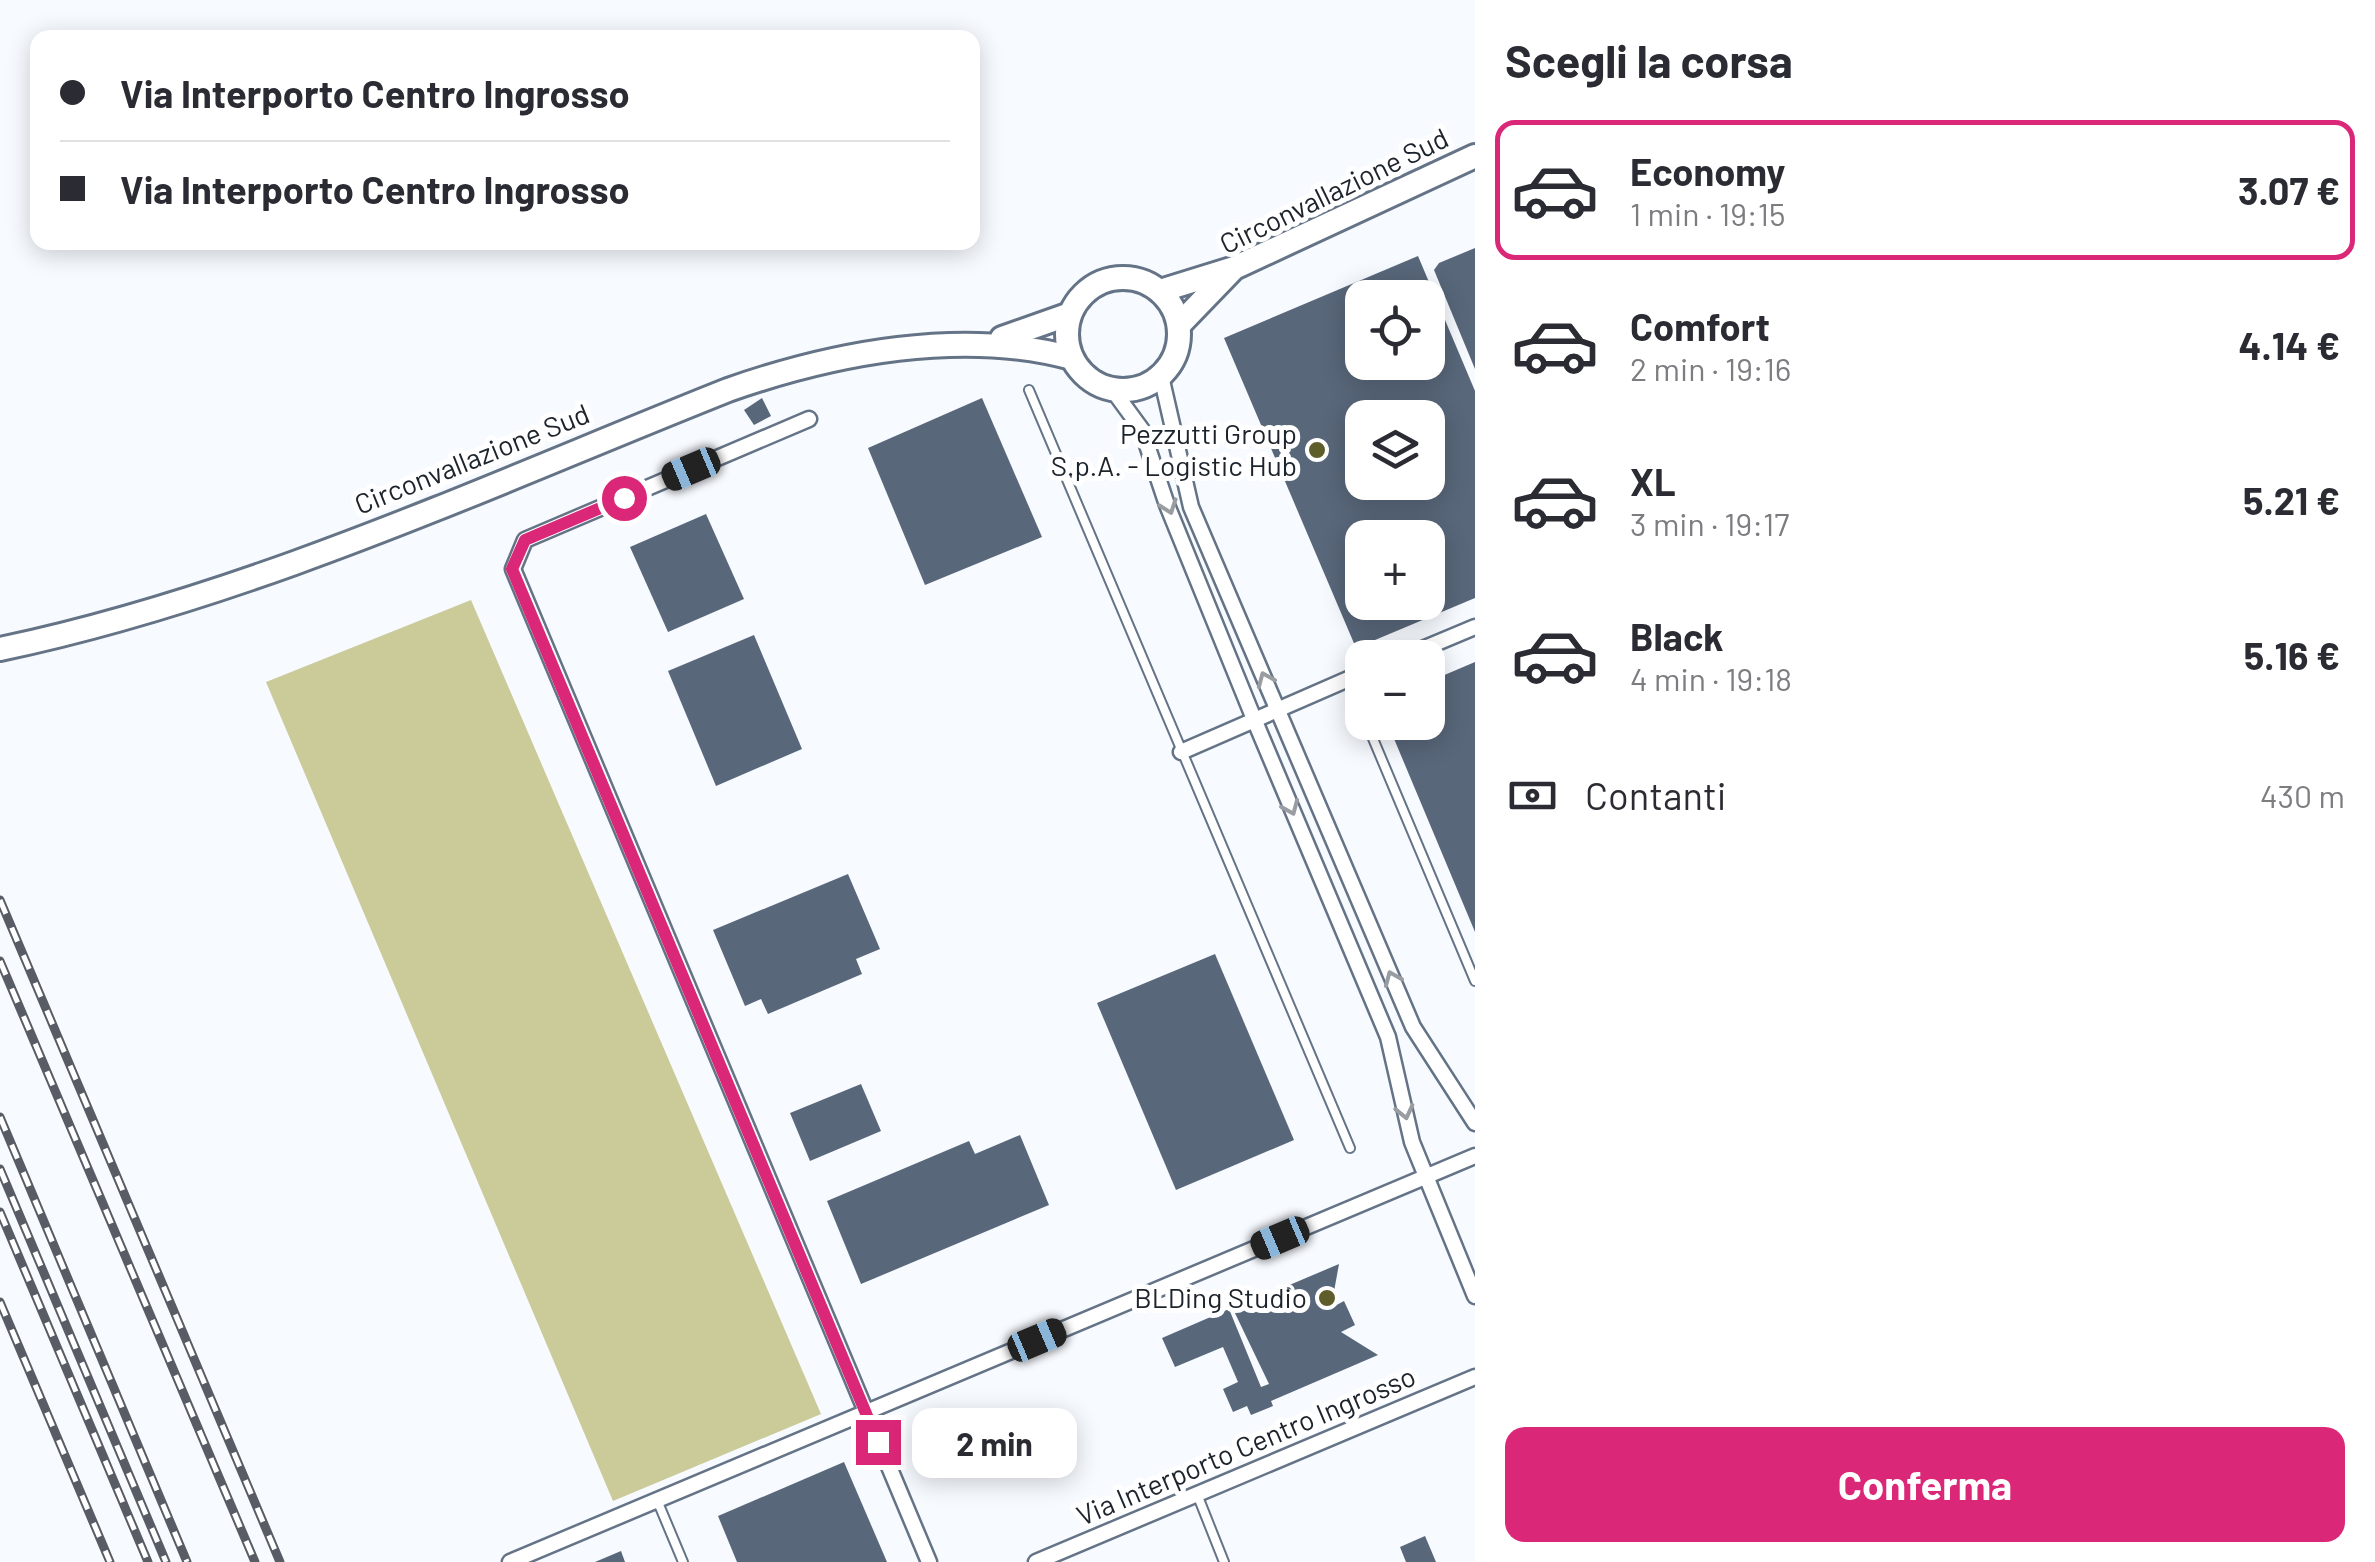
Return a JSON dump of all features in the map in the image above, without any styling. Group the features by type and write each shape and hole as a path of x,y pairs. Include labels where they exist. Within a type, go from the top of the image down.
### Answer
{"main road":[{"name":"Circonvallazione Sud","path":"1160,290 1234,268 1475,156"},
{"name":"Circonvallazione Sud","path":"1179,325 1234,268"},
{"path":"1116,278 1132,278 1160,290 1179,325 1176,353 1161,376 1138,389 1112,390 1088,378 1072,358 1067,328 1070,314 1088,289 1116,278"},
{"path":"969,345 1033,330 1070,314"},
{"name":"Circonvallazione Sud","path":"0,649 86,631 235,585 767,376 838,359 969,345"},
{"path":"969,345 1020,346 1072,358"}],"street":[{"path":"1161,376 1192,507 1413,1027 1475,1123"},
{"path":"1112,390 1142,430 1167,505 1254,720 1388,1037 1412,1142 1475,1296"},
{"path":"808,419 525,540 512,569 929,1562"},
{"path":"1443,640 1475,626"},
{"path":"1180,752 1345,681"},
{"path":"510,1562 1475,1156"},
{"name":"Via Interporto Centro Ingrosso","path":"1036,1562 1475,1376"}],"lane":[{"path":"1029,390 1350,1148"},
{"path":"1374,740 1475,981"},
{"path":"1197,1494 1224,1562"},
{"path":"656,1500 683,1562"}],"shaded area":[{"path":"471,600 821,1414 613,1501 266,682"}],"building":[{"path":"1475,248 1475,369 1445,297 1445,280 1438,280 1434,270 1439,263"},
{"name":"Pezzutti Group S.p.A. - Logistic Hub","path":"1418,256 1428,280 1361,280"},
{"name":"Pezzutti Group S.p.A. - Logistic Hub","path":"1345,287 1345,380 1445,380 1445,320 1475,391 1475,598 1445,611 1445,520 1345,520 1345,620 1423,620 1375,640 1353,640 1224,338"},
{"path":"762,398 771,416 754,425 744,410"},
{"path":"982,398 1042,537 925,585 868,448"},
{"path":"706,514 744,599 668,632 630,547"},
{"path":"754,635 802,749 716,786 668,671"},
{"path":"1475,662 1475,932 1395,740 1445,740 1445,675"},
{"path":"848,874 880,949 856,959 862,974 768,1014 761,999 745,1006 713,930"},
{"path":"1215,954 1294,1140 1176,1190 1097,1003"},
{"path":"861,1084 881,1131 810,1161 790,1113"},
{"path":"1020,1135 1049,1205 861,1284 827,1201 969,1141 975,1154"},
{"path":"1339,1264 1331,1308 1344,1301 1355,1325 1341,1332 1378,1355 1271,1401 1273,1406 1251,1415 1247,1406 1233,1412 1223,1389 1238,1382 1223,1347 1175,1367 1162,1338 1229,1309 1261,1387 1269,1384 1233,1309"},
{"path":"844,1462 887,1562 737,1562 718,1516"},
{"path":"1425,1536 1436,1562 1406,1562 1400,1547"},
{"path":"621,1551 625,1562 595,1562"}],"railway":[{"path":"0,900 280,1562"},
{"path":"0,961 255,1562"},
{"path":"0,1117 187,1562"},
{"path":"0,1169 166,1562"},
{"path":"0,1212 148,1562"},
{"path":"0,1302 110,1562"}],"place":[{"name":"Pezzutti Group S.p.A. - Logistic Hub","path":"1317,450"},
{"name":"BLDing Studio","path":"1327,1298"}],"route":[{"path":"624,498 525,540 512,569 878,1442"}]}
